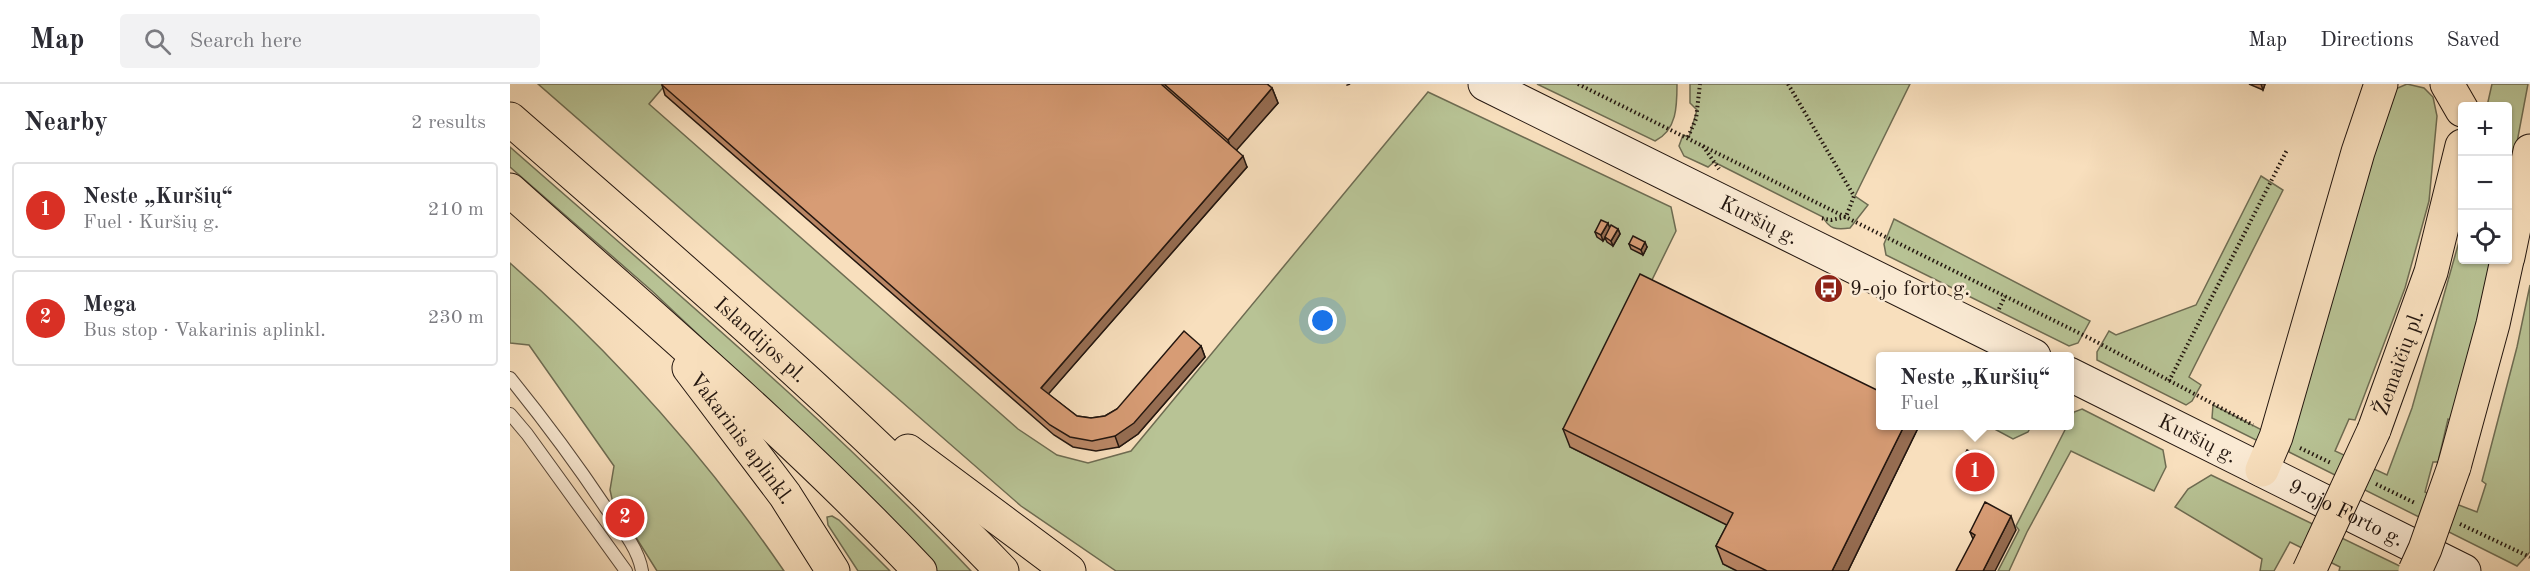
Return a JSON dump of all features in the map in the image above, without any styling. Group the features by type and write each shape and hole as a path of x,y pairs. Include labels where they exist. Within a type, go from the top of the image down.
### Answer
{"main road":[{"name":"Kuršių g.","path":"1485,84 2024,352"},
{"path":"2447,84 2458,102"},
{"path":"2472,102 2476,84"},
{"path":"2262,470 2276,437 2381,88"},
{"name":"Islandijos pl.","path":"510,119 782,356 940,506 1002,571"},
{"path":"2512,235 2530,151"},
{"name":"Žemaičių pl.","path":"2309,571 2374,430 2431,272 2460,156"},
{"path":"510,190 757,409 920,571"},
{"path":"2415,571 2454,467 2493,324 2506,264"},
{"name":"Vakarinis aplinkl.","path":"646,312 785,495 833,571"},
{"path":"782,356 1069,571"},
{"name":"Kuršių g.","path":"2074,376 2262,470"},
{"name":"9-ojo Forto g.","path":"2262,470 2464,571"}],"lane":[{"path":"510,378 556,434 640,557 642,571"},
{"path":"510,414 626,571"}],"path":[{"path":"1578,84 1688,137 2339,467"},
{"path":"1688,137 1696,119 1700,84"},
{"path":"1788,84 1854,196 1846,217"},
{"path":"1703,145 1721,171"},
{"path":"2169,381 2287,150"},
{"path":"1812,214 1831,220 1846,217"},
{"path":"2371,482 2424,507"},
{"path":"2456,522 2530,557"}],"green space":[{"path":"538,84 666,84 649,104 1018,429 1057,455 1088,463 1131,451 1428,92 1671,207 1676,231 1570,447 1739,531 1723,564 1737,571 1116,571 1021,506"},
{"path":"1537,84 1677,84 1677,101 1672,124 1668,131 1655,141"},
{"path":"1690,84 1910,84 1855,196 1868,205 1850,228 1841,229 1830,226 1823,217 1714,162 1708,167 1684,156 1679,146 1683,135 1689,137 1697,110 1690,103"},
{"path":"2407,84 2424,88 2433,97 2437,116 2429,201 2405,288 2355,420 2349,419 2335,451 2387,475 2412,408 2458,245 2458,264 2493,264 2454,422 2448,419 2438,462 2433,462 2425,492 2477,512 2486,484 2482,481 2517,347 2530,285 2530,552 2517,566 2289,452 2291,436 2393,90"},
{"path":"2492,84 2528,84 2512,169 2512,102 2488,102"},
{"path":"510,147 804,406 917,515 971,571 936,571 810,440 652,291 510,167"},
{"path":"2261,176 2283,190 2189,377 2201,385 2192,401 2186,405 2097,360 2097,352 2109,331 2116,335 2196,305"},
{"path":"1894,219 2090,321 2078,343 2069,346 1886,255 1884,244"},
{"path":"510,263 586,333 657,408 723,488 784,571 657,571 612,499 610,490 614,466 529,345 510,343"},
{"path":"2213,405 2262,430 2258,441 2212,418"},
{"path":"2082,409 2163,450 2166,467 2154,491 2071,451 2027,532 2009,571 1998,571 2019,530 2016,526 2065,430 2074,430 2074,412"},
{"path":"1996,430 2029,430 2013,439"},
{"path":"2211,475 2410,571 2339,571 2340,567 2290,542 2274,571 2260,571 2262,559 2175,507 2188,489"},
{"path":"832,516 839,520 890,571 858,571 828,525 827,517"}],"building":[{"path":"662,84 1161,84 1243,156 1041,388 1077,416 1091,418 1105,416 1117,409 1184,331 1201,346 1134,423 1115,436 1092,441 1070,437 1050,425"},
{"path":"1164,84 1267,84 1272,88 1228,140"},
{"path":"1601,220 1608,223 1601,235 1595,232"},
{"path":"1611,225 1618,229 1611,241 1605,237"},
{"path":"1633,236 1645,242 1641,250 1629,244"},
{"path":"1640,274 1876,390 1876,430 1902,430 1832,571 1767,571 1716,546 1733,513 1563,429"},
{"path":"1967,450 1990,462 1978,484 1955,472"},
{"path":"1985,502 2011,516 1983,571 1956,571 1975,535 1970,532"}],"place":[{"name":"9-ojo forto g.","path":"1829,288"},
{"name":"Neste „Kuršių“","path":"1975,472"},
{"name":"Mega","path":"625,518"}]}
